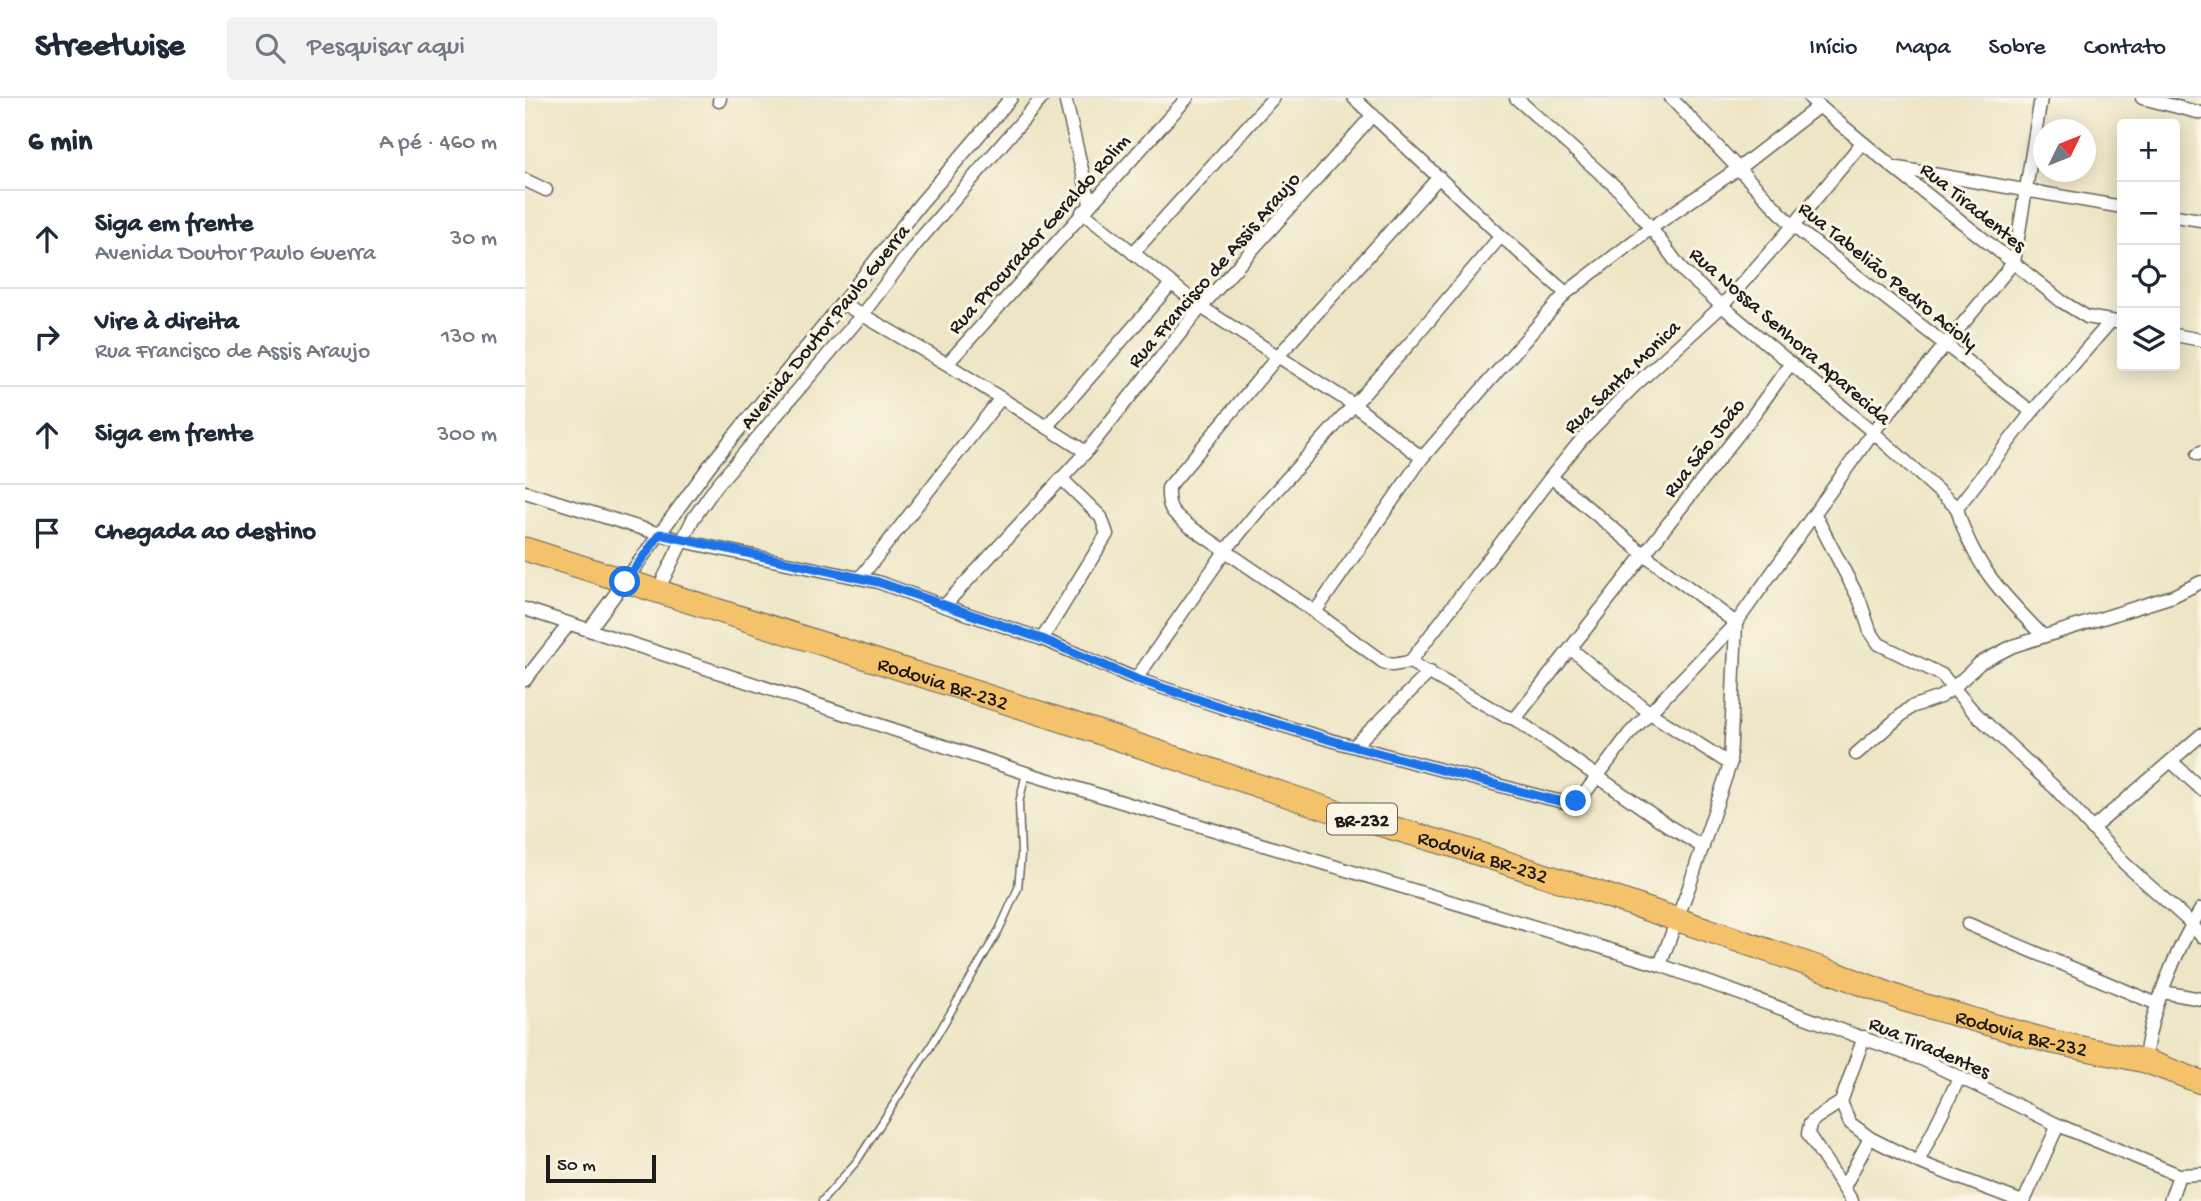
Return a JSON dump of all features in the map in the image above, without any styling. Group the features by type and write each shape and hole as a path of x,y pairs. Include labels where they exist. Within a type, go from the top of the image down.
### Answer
{"highway":[{"name":"Rodovia BR-232","path":"525,549 1071,723 1337,812 1458,847 1677,918 1905,1000 2048,1041 2145,1061 2201,1082"}],"street":[{"name":"Avenida Doutor Paulo Guerra","path":"589,630 710,465 1011,98"},
{"name":"Avenida Doutor Paulo Guerra","path":"657,592 693,519 717,485 861,316 916,244 1042,98"},
{"path":"1065,98 1086,208 1133,253 1201,307 1355,405 1422,458"},
{"name":"Rua Procurador Geraldo Rolim","path":"947,364 1186,98"},
{"path":"1133,253 1273,98"},
{"path":"1354,98 1566,293"},
{"name":"Rua Nossa Senhora Aparecida","path":"1516,98 1618,189 1683,271 1873,432 1957,508"},
{"name":"Rua Tabelião Pedro Acioly","path":"1671,98 1793,226 2032,412"},
{"path":"525,492 682,541 878,582 1042,639 1136,679 1221,707 1564,802 1576,801 1629,734 1736,623 1873,432 2014,262 2041,98"},
{"path":"2141,98 2201,113"},
{"path":"1315,612 1422,458 1566,293 1651,228 1739,168 1815,102"},
{"name":"Rua Tiradentes","path":"1815,102 1861,144 1895,167 2061,301 2087,317 2117,322"},
{"name":"Rua Francisco de Assis Araujo","path":"944,606 1086,452 1201,307 1373,115"},
{"name":"Rua Santa Monica","path":"1410,662 1582,439 1633,387 1722,306 1861,144"},
{"path":"1895,167 2117,206"},
{"path":"948,172 965,187"},
{"path":"1439,177 1279,355 1168,488 1167,501 1171,511 1189,526 1383,662 1410,662 1505,716 1515,719 1595,777 1703,847"},
{"path":"525,180 546,190"},
{"path":"2180,217 2201,220"},
{"path":"1136,679 1226,550 1263,505 1355,405 1501,236"},
{"path":"1048,426 1171,284"},
{"path":"842,303 947,364 1086,452"},
{"path":"2043,636 1984,571 1970,544 1957,508 2032,412 2117,322"},
{"path":"2180,336 2201,340"},
{"name":"Rua São João","path":"1515,719 1645,555 1791,363"},
{"path":"860,578 1001,398"},
{"path":"1551,477 1645,555 1736,623"},
{"path":"1042,639 1107,534 1101,516 1061,478"},
{"path":"1815,515 1860,601 1870,631 1879,643 1935,670 1973,711 2054,788 2125,864 2192,924 2201,936"},
{"path":"1856,754 1911,707 1940,697 1980,663 2013,646 2173,596 2201,582"},
{"name":"Rua Tiradentes","path":"525,610 1026,773 1660,965 1924,1060 2058,1125 2179,1175"},
{"path":"1660,965 1730,764 1736,623"},
{"path":"525,680 569,624"},
{"path":"1571,649 1650,713 1730,764"},
{"path":"1354,746 1430,672"},
{"path":"2092,829 2201,735"},
{"path":"2171,761 2201,789"},
{"path":"2145,1061 2147,1037 2160,998 2201,909"},
{"path":"1968,925 2160,998 2201,999"},
{"path":"1852,1201 1808,1133 1810,1124 1816,1118 1841,1102 1864,1038"},
{"path":"1918,1162 1959,1078"},
{"path":"1841,1102 1850,1123 1870,1139 1918,1162 2022,1201 2058,1125"},
{"path":"1844,1187 1870,1139"},
{"path":"2170,1201 2179,1175 2201,1174"}],"lane":[{"path":"822,1201 865,1150 929,1049 999,930 1018,888 1021,855 1019,803 1026,773"}],"route":[{"path":"625,582 660,534 682,541 878,582 1042,639 1136,679 1221,707 1337,742 1390,754 1546,798 1564,802 1576,801"}]}
